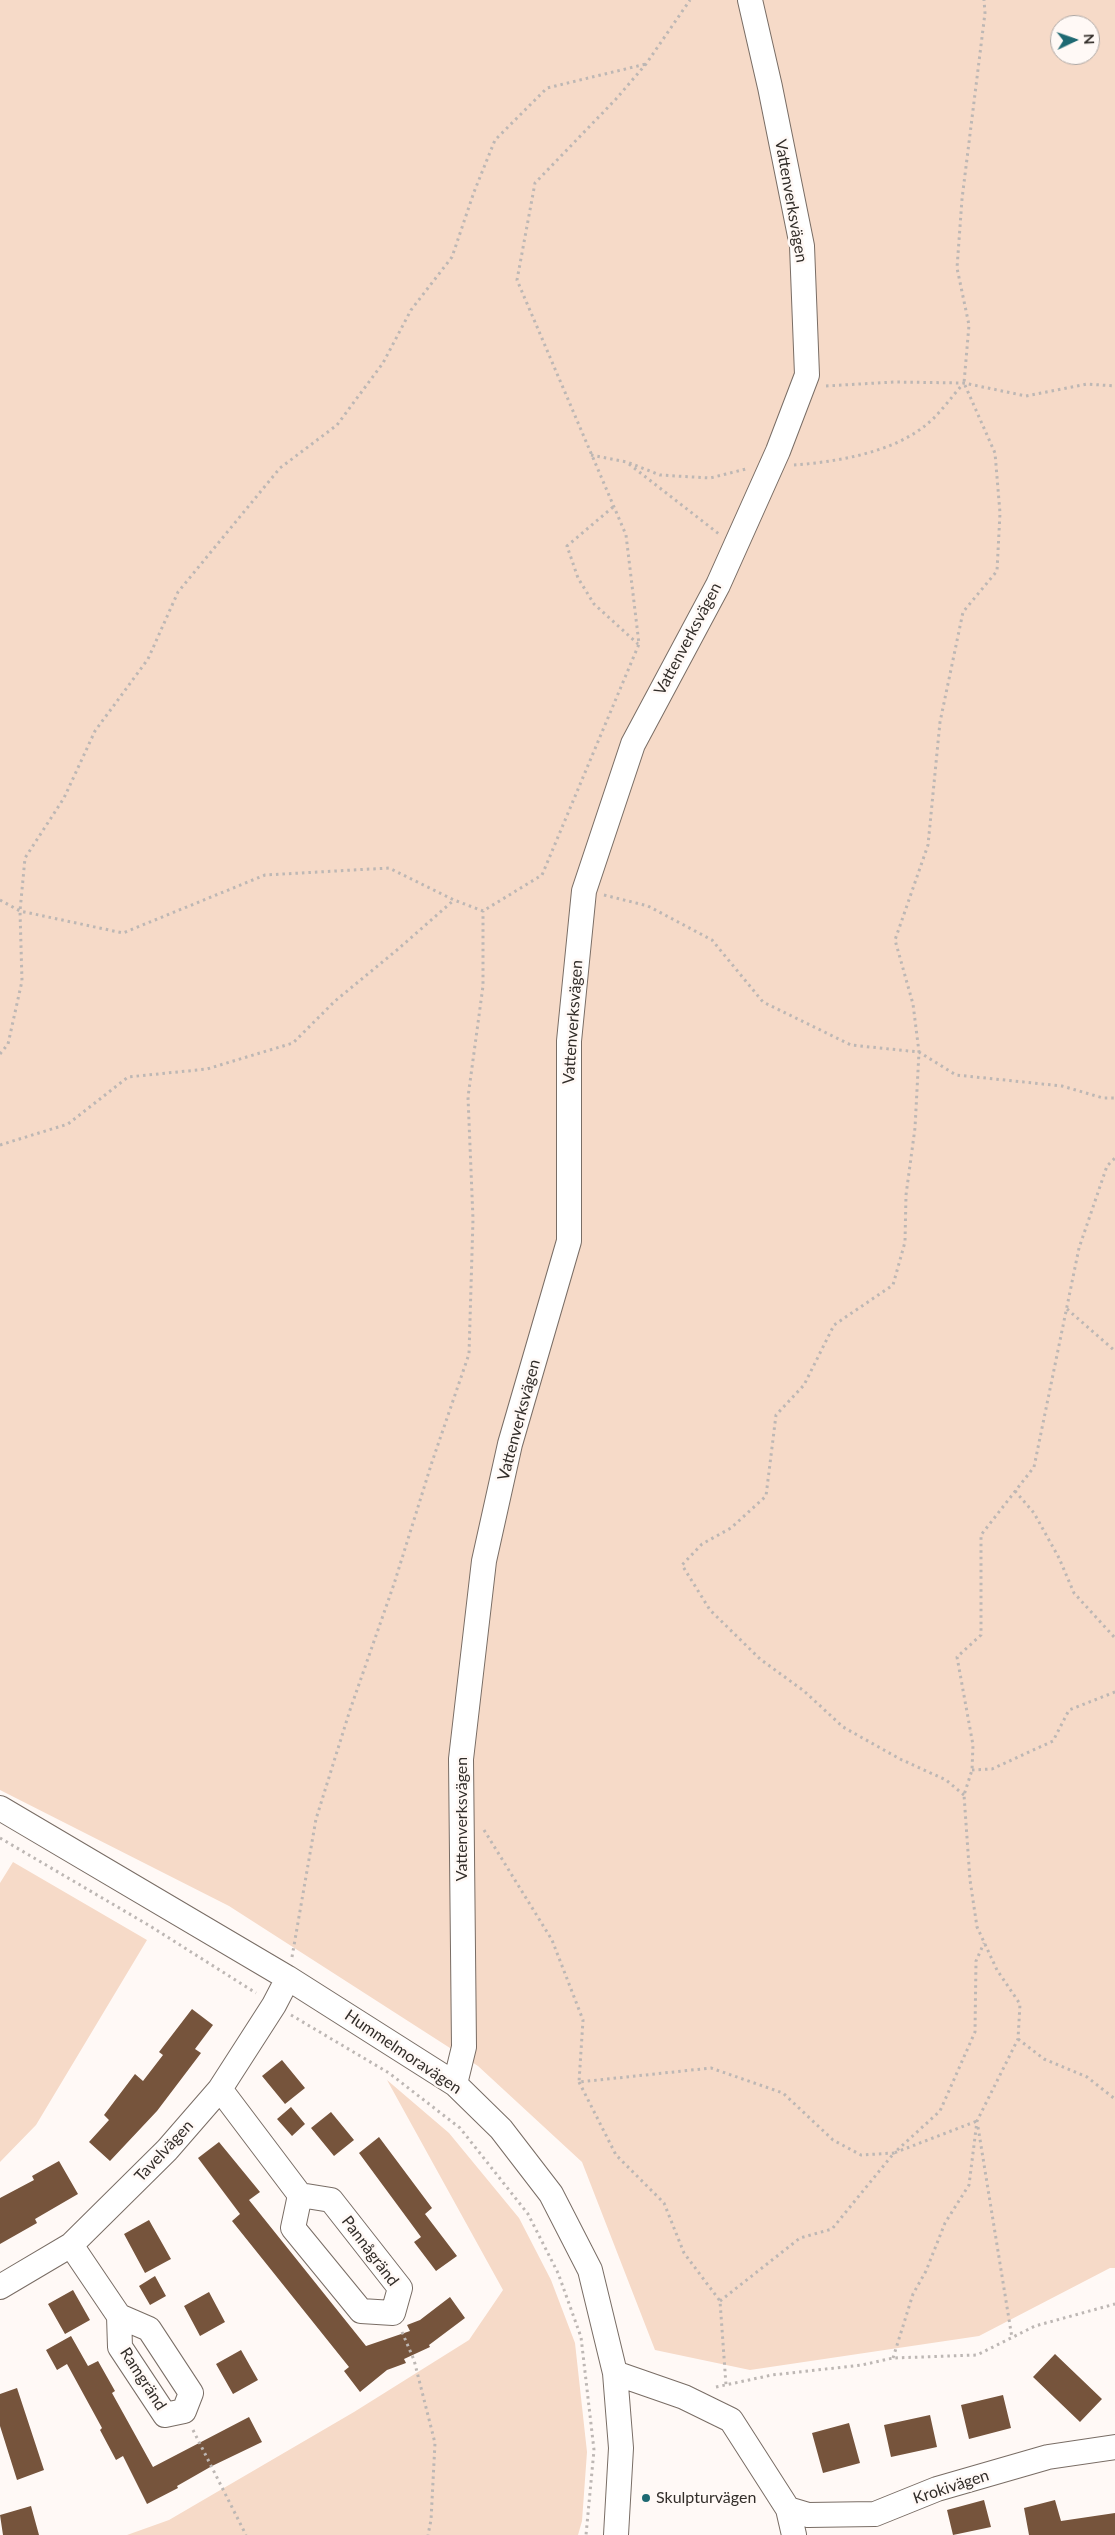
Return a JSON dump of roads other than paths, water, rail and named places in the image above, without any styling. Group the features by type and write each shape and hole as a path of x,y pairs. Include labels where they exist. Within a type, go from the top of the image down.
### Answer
{"street":[{"name":"Vattenverksvägen","path":"455,2084 464,2047 461,1759 484,1561 510,1444 569,1241 569,1041 584,891 633,744 718,585 770,468 807,375 802,246 770,87 750,0"},
{"name":"Hummelmoravägen","path":"0,1808 288,1978 455,2084 501,2129 551,2194 590,2270 615,2373 621,2448 616,2535"},
{"name":"Tavelvägen","path":"0,2288 71,2245 168,2150 220,2089 274,2005 288,1978"},
{"path":"220,2089 300,2195"},
{"name":"Pannågränd","path":"300,2195 331,2200 400,2288 393,2313 361,2311 293,2228 300,2195"},
{"path":"71,2245 119,2316"},
{"name":"Ramgränd","path":"119,2316 149,2329 191,2393 184,2411 165,2415 120,2346 119,2316"},
{"path":"615,2373 684,2397 731,2420 788,2509 794,2535"},
{"name":"Krokivägen","path":"788,2509 808,2515 875,2514 937,2489 1048,2457 1115,2447"}],"place":[{"name":"Skulpturvägen","path":"646,2498"}]}
